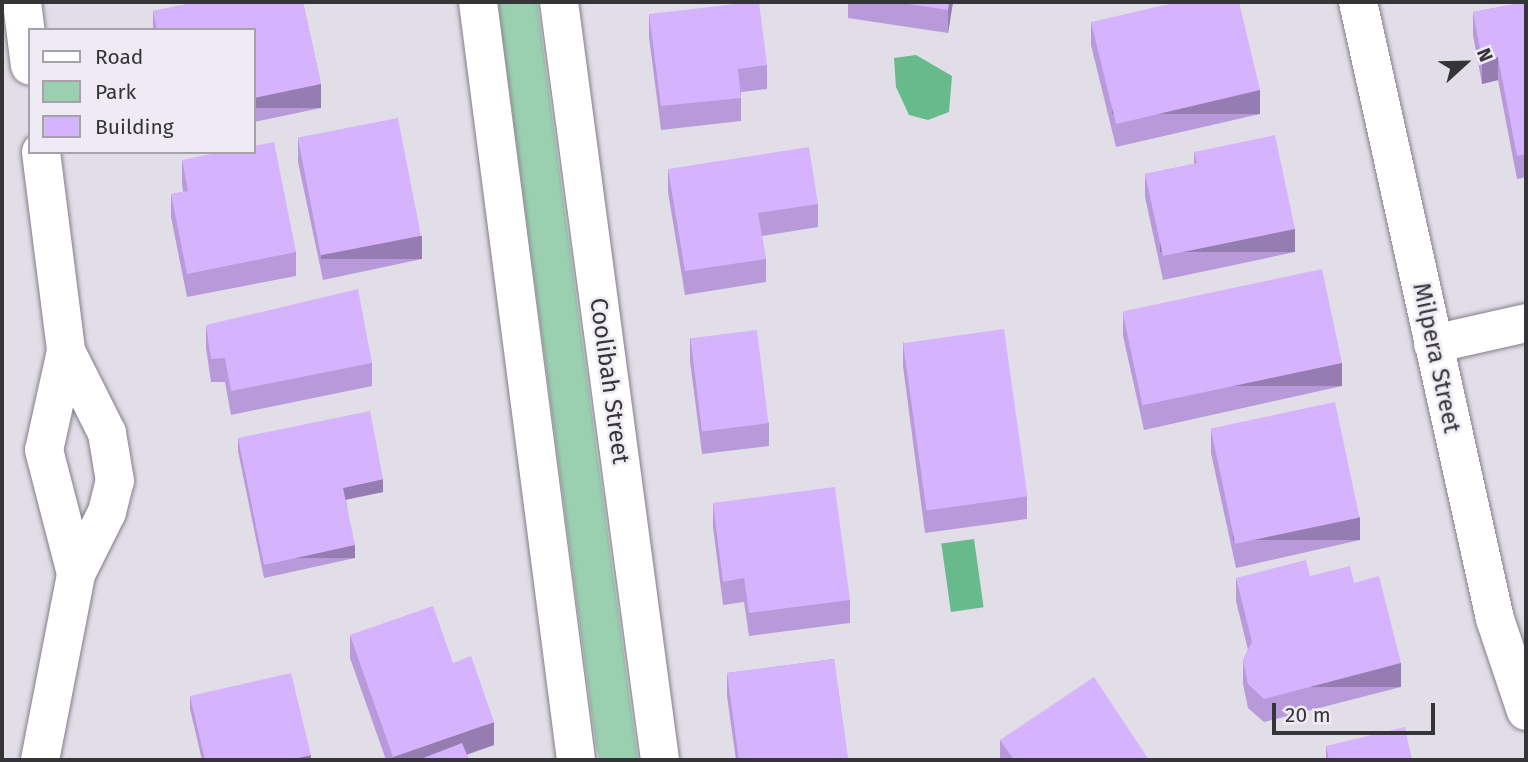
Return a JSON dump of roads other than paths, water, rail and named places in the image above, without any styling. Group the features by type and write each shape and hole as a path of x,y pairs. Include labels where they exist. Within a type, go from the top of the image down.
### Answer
{"street":[{"path":"22,2 28,50"},
{"path":"478,2 576,760"},
{"name":"Coolibah Street","path":"559,2 660,760"},
{"name":"Milpera Street","path":"1358,2 1496,619 1526,710"},
{"path":"40,760 76,575 107,512 115,481 107,433 66,351 41,154"},
{"path":"1433,344 1526,323"},
{"path":"66,351 44,450 76,575"}]}
